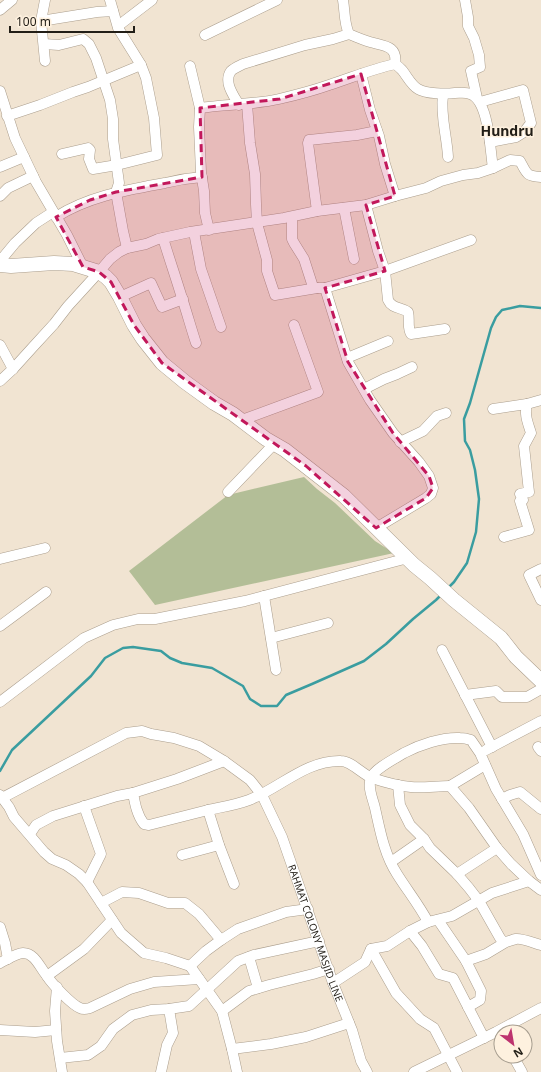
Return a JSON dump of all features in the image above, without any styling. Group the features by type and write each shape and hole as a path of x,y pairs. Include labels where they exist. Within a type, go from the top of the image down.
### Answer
{"street":[{"path":"0,10 12,0"},
{"path":"45,0 41,21 45,61"},
{"path":"62,154 88,148 90,150 89,159 93,169 117,165 157,155 154,118 146,78 141,65 121,34 110,0"},
{"path":"118,26 152,0"},
{"path":"205,35 277,0"},
{"path":"343,0 344,19 349,34"},
{"path":"465,0 468,26 479,55 480,67 471,71 487,124 493,168"},
{"path":"41,21 68,16 113,11"},
{"path":"395,64 396,58 388,46 370,42 349,34 305,45 243,64 231,72 229,84 232,93 243,105 255,174 257,222 267,260 267,271 275,295 321,288 385,271 471,240"},
{"path":"44,44 59,45 83,39 88,44 96,58 110,100 113,119 113,139 119,183 116,192 127,248"},
{"path":"200,108 262,103 296,95 379,67 395,64"},
{"path":"395,64 418,89 443,95 470,93 479,100"},
{"path":"7,116 104,81 141,65"},
{"path":"190,66 200,108 199,127 202,177 205,213 209,230"},
{"path":"361,74 385,164 396,196"},
{"path":"479,100 523,90 531,124 524,132 516,137 490,142"},
{"path":"443,95 443,119 448,157"},
{"path":"1,96 15,138 33,176 76,251 83,267"},
{"path":"317,212 308,143 309,140 357,135 377,131"},
{"path":"0,167 24,157"},
{"path":"0,381 54,324 110,259 127,248 146,244 158,239 194,232 366,205 426,188 441,181 463,174 478,173 510,160 520,161 527,174 541,177"},
{"path":"0,196 8,188 33,176"},
{"path":"0,261 15,243 36,223 90,200 141,186 202,177"},
{"path":"366,205 385,271 388,300 390,304 408,312 409,331 411,334 445,329"},
{"path":"344,208 354,260"},
{"path":"292,217 292,239 294,244 304,259 313,287 321,288"},
{"path":"194,232 201,269 221,327"},
{"path":"163,238 196,343"},
{"path":"0,265 18,266 54,263 73,264 100,272 111,282 140,334 162,363 198,392 242,420 266,439 285,450 344,496 414,565 501,638 516,657 541,680"},
{"path":"120,297 151,283 162,307 183,299"},
{"path":"321,288 347,358 364,389 400,442 426,471 433,488 426,498 376,528"},
{"path":"242,420 318,392 294,325"},
{"path":"347,358 388,340"},
{"path":"0,345 13,369"},
{"path":"364,389 412,367"},
{"path":"492,409 527,404 541,400"},
{"path":"504,536 529,530 520,501 523,500 520,494 529,492 524,446 531,433 525,412 527,404"},
{"path":"400,442 422,431 437,416 446,413"},
{"path":"228,492 274,444"},
{"path":"0,559 45,548"},
{"path":"0,702 84,638 113,625 138,619 156,619 245,601 408,558"},
{"path":"541,569 529,575 541,600"},
{"path":"1,623 46,592"},
{"path":"264,596 276,670"},
{"path":"271,638 328,623"},
{"path":"442,650 492,747"},
{"path":"465,695 496,691 502,697 527,697 541,689"},
{"path":"480,753 541,720"},
{"name":"RAHMAT COLONY MASJID LINE","path":"1,796 126,733 142,731 199,746 224,761 250,780 262,795 282,837 333,983 352,1030 361,1061 367,1072"},
{"path":"428,922 396,873 384,848 370,786 371,778 381,767 419,746 450,738 471,740 480,753 496,789 523,834 541,875"},
{"path":"133,793 141,821 149,826 208,810 233,805 262,795 302,771 318,764 332,761 341,760 347,762 371,778 412,787 450,786 485,765"},
{"path":"30,834 36,825 53,816 177,779 224,761"},
{"path":"398,785 400,804 404,816 410,825 469,888 500,938 503,942 506,942"},
{"path":"450,786 469,808 497,848 511,864 541,890"},
{"path":"502,799 520,792 541,809"},
{"path":"1,796 14,817 44,852 52,859 66,865 88,882 121,933 144,953 190,966 222,1011 237,1072"},
{"path":"84,806 101,854 88,882"},
{"path":"208,810 219,845 234,884"},
{"path":"391,862 424,839"},
{"path":"182,855 219,845"},
{"path":"457,874 497,848"},
{"path":"371,949 387,946 410,930 428,922 452,916 492,893 529,881"},
{"path":"101,903 122,892 139,893 168,903 184,903 199,914 221,940"},
{"path":"190,966 206,951 238,929 286,912 308,909"},
{"path":"47,976 84,949 112,920"},
{"path":"438,920 466,961 481,991 480,1000 468,1007"},
{"path":"0,927 5,943 4,961 22,953 29,954 35,958 47,976 76,1006 84,1009 90,1008 130,989 154,982 199,979"},
{"path":"410,930 422,946 439,974 453,978 484,1038"},
{"path":"466,961 486,954 506,942 516,939 541,945"},
{"path":"60,1058 88,1055 101,1046 113,1029 132,1015 151,1010 189,1006 238,961 249,957 319,941"},
{"path":"333,983 365,962 371,949"},
{"path":"371,949 396,993 420,1019 434,1028 457,1072"},
{"path":"249,957 258,988"},
{"path":"222,1011 249,991 329,969"},
{"path":"57,987 55,1011 56,1030 62,1072"},
{"path":"513,1024 541,1008"},
{"path":"161,1072 167,1044 173,1033 168,1009"},
{"path":"232,1049 271,1044 306,1037 349,1023"},
{"path":"0,1030 35,1032 56,1030"},
{"path":"414,1072 493,1034"}],"highlighted area":[{"path":"361,74 395,196 366,205 385,271 325,288 348,362 393,433 429,476 433,488 426,498 376,528 306,466 162,363 134,325 111,282 99,272 83,267 56,217 90,200 116,192 202,177 200,108 280,99"}],"green space":[{"path":"304,477 335,503 375,541 394,553 155,605 129,571 228,495"}],"waterway":[{"path":"447,589 454,582 467,563 476,532 479,499 475,470 470,450 465,441 464,419 470,403 491,328 496,317 502,310 520,306 541,308"},
{"path":"0,771 12,750 91,676 105,658 123,648 133,647 161,651 170,658 182,663 212,668 243,686 250,699 261,706 277,706 286,695 364,661 386,644 441,595"}],"district":[{"name":"Hundru","path":"507,131"}]}
